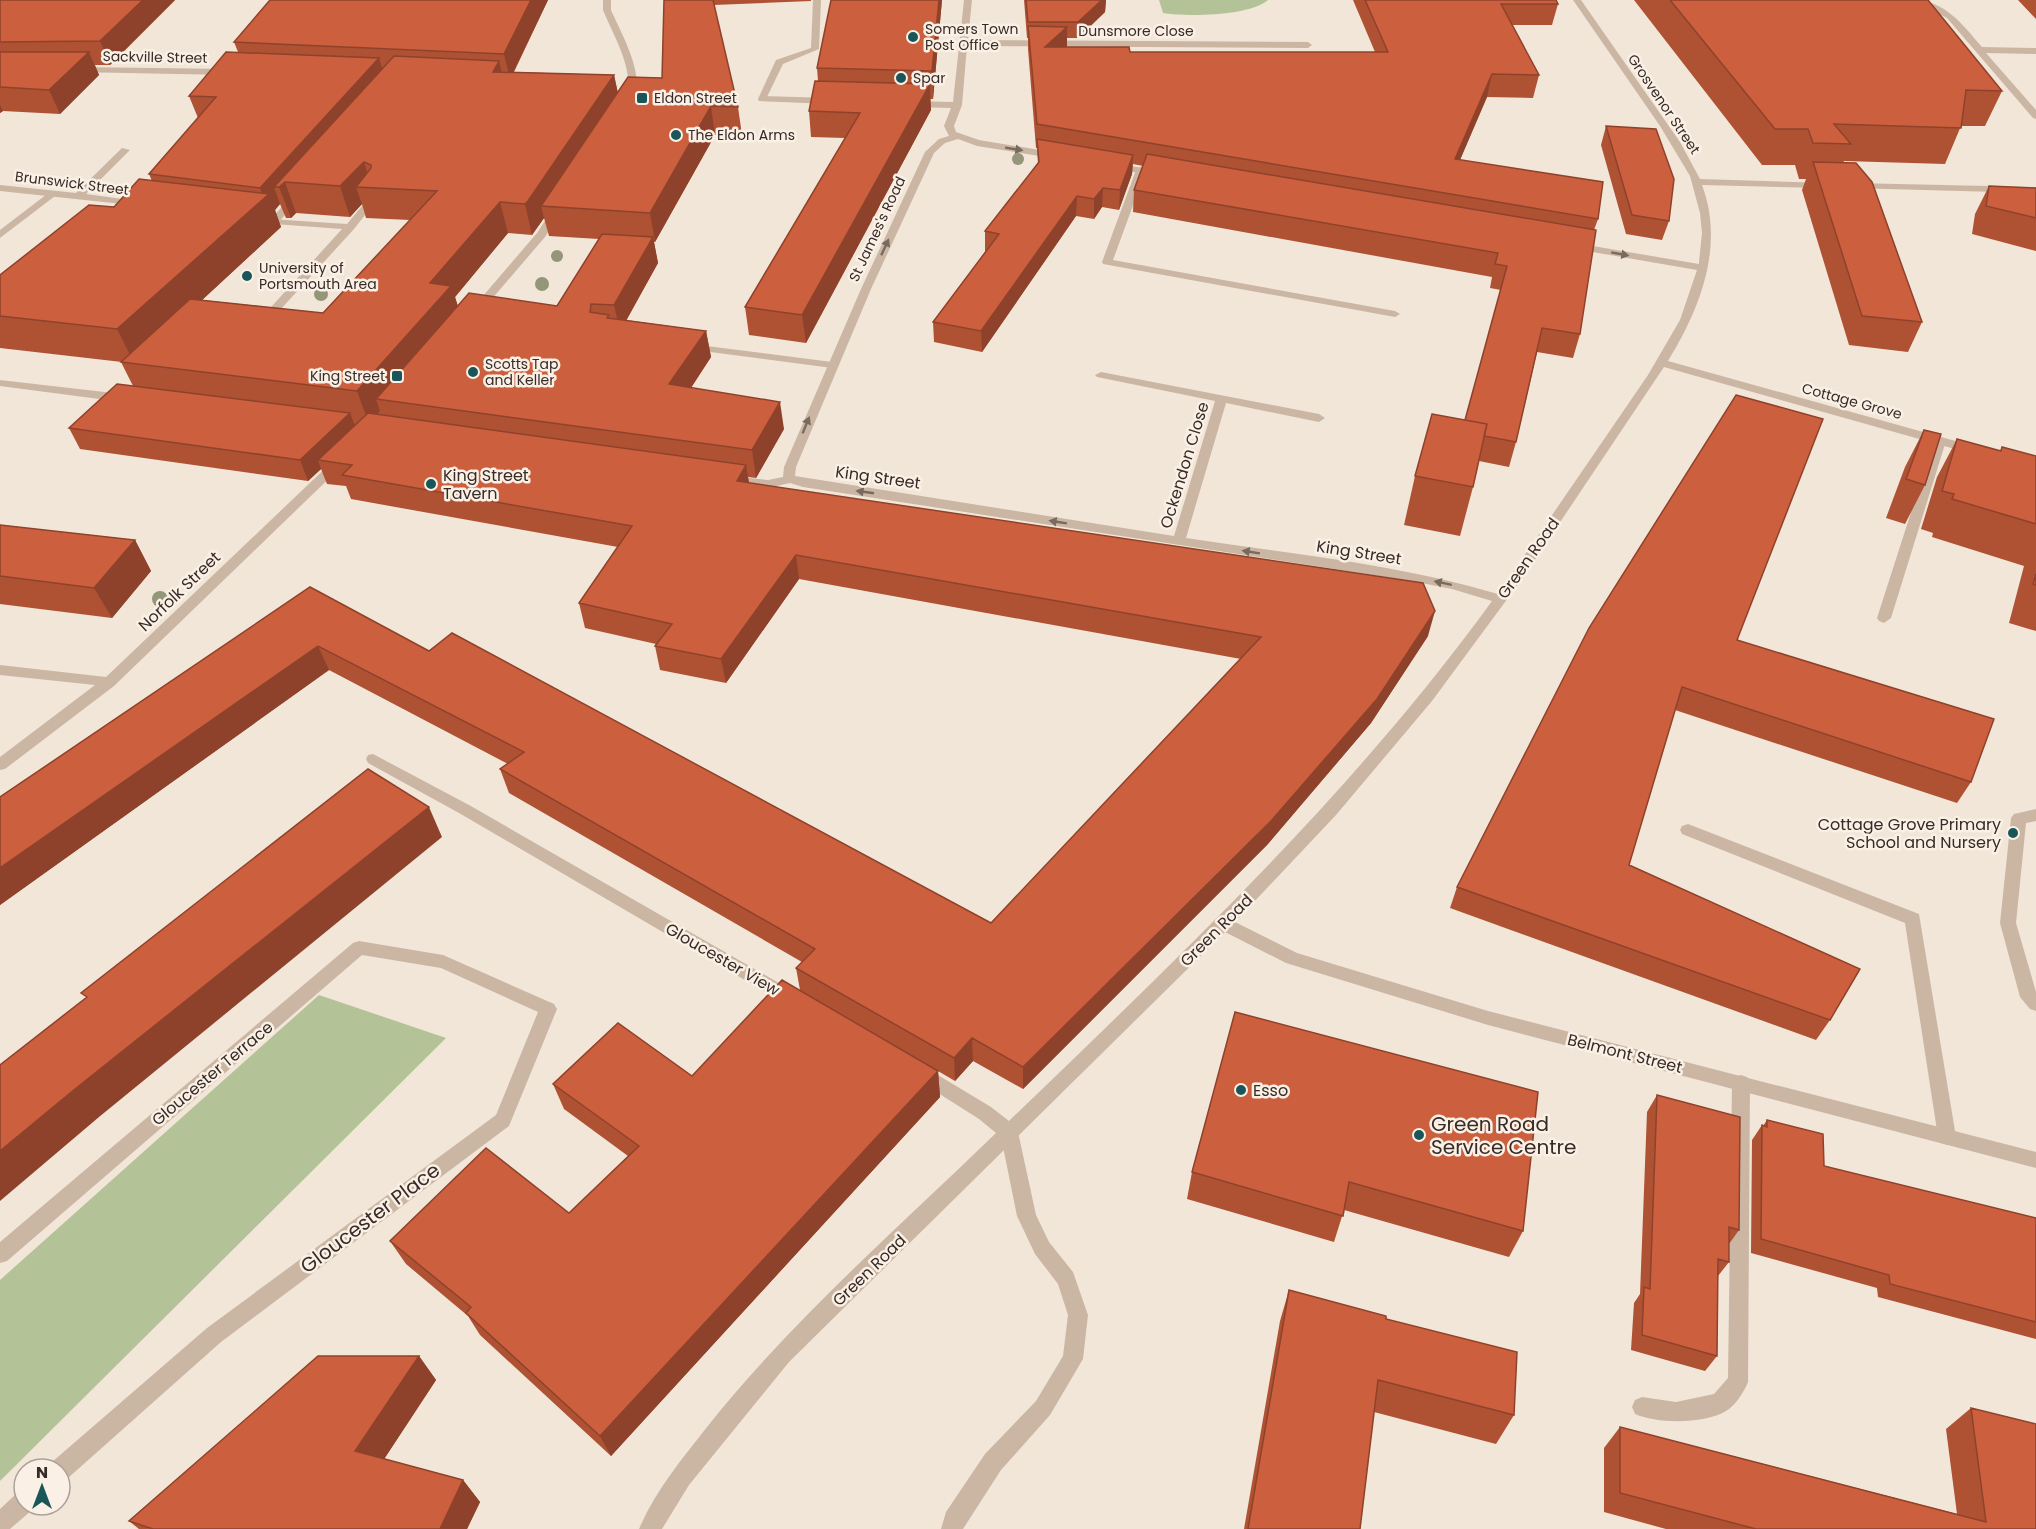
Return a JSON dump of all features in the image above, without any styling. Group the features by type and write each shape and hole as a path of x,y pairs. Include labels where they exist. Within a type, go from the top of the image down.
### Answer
{"street":[{"path":"607,0 607,10 633,77 634,93 628,102"},
{"path":"817,0 815,49 779,62 762,99 842,102"},
{"path":"968,0 957,105 949,126 957,137 977,143 1071,159"},
{"name":"Grosvenor Street","path":"1577,0 1678,144 1697,182 1707,230 1702,268"},
{"path":"1920,0 1950,16 2036,116"},
{"name":"Dunsmore Close","path":"964,44 1308,45"},
{"path":"1979,50 2036,51"},
{"name":"Sackville Street","path":"71,70 235,72"},
{"path":"621,79 633,77"},
{"path":"900,104 957,105"},
{"name":"St James's Road","path":"791,479 788,475 789,466 832,365 930,152 942,141 957,137"},
{"path":"78,197 124,150"},
{"path":"1106,164 1176,176"},
{"path":"1141,170 1107,262 1395,314"},
{"path":"1697,182 1831,185"},
{"path":"274,221 305,185"},
{"path":"1842,185 2036,190"},
{"name":"Brunswick Street","path":"0,188 147,206"},
{"path":"0,235 54,193"},
{"path":"266,318 350,227 374,196"},
{"path":"470,317 541,235 566,197"},
{"path":"250,218 350,227"},
{"path":"1562,244 1702,268"},
{"name":"Green Road","path":"650,1529 681,1478 730,1415 782,1356 1277,870 1366,771 1445,673 1593,466 1660,363 1689,311 1702,268"},
{"path":"679,346 832,365"},
{"name":"Cottage Grove","path":"1660,363 1983,452"},
{"name":"Ockendon Close","path":"1101,375 1319,418"},
{"path":"0,383 140,401"},
{"name":"Ockendon Close","path":"1179,540 1222,398"},
{"path":"1884,618 1940,441"},
{"name":"Norfolk Street","path":"0,765 109,682 351,451"},
{"name":"King Street","path":"722,479 768,484 791,479 803,483 1406,576 1453,585 1500,599"},
{"path":"0,670 109,682"},
{"name":"Gloucester View","path":"373,759 464,809 804,1006"},
{"path":"2036,815 2019,818 2008,922 2028,997 2036,1004"},
{"path":"1688,830 1913,919 1947,1137"},
{"name":"Belmont Street","path":"1222,923 1292,958 1488,1018 2036,1160"},
{"name":"Gloucester Terrace","path":"0,1254 359,948 443,962"},
{"name":"Gloucester Place","path":"72,1459 214,1335 503,1120 548,1010 443,962"},
{"path":"907,1065 985,1113 1009,1132 1028,1216 1042,1248 1066,1278 1078,1315 1073,1359 1043,1408 993,1462 954,1520 952,1529"},
{"path":"1642,1407 1676,1412 1720,1403 1738,1382 1741,1083"},
{"path":"0,1523 12,1512"}],"green space":[{"path":"1159,0 1268,0 1259,5 1233,12 1187,15 1163,13"},
{"path":"319,995 446,1038 24,1457 12,1457 12,1469 0,1481 0,1280"}],"building":[{"path":"0,0 143,0 100,41 0,42"},
{"path":"270,0 531,0 504,54 234,42"},
{"path":"664,0 713,0 738,107 711,106 650,213 541,206 628,77 662,78"},
{"path":"831,0 939,0 932,71 817,68"},
{"path":"1026,0 1102,0 1078,22 1028,22"},
{"path":"1365,0 1556,0 1558,4 1501,4 1539,75 1492,74 1455,159 1603,182 1598,219 1037,124 1028,26 1067,27 1045,47 1129,47 1130,52 1388,52"},
{"path":"1670,0 1928,0 2002,91 1966,90 1961,128 1834,124 1851,144 1813,143 1808,129 1775,129"},
{"path":"0,52 89,52 49,90 0,87"},
{"path":"226,52 379,58 260,188 149,174 216,97 189,96"},
{"path":"394,56 499,61 493,72 614,75 528,201 525,204 500,202 430,283 451,286 357,391 121,362 190,299 323,313 437,191 356,187 371,168 371,165 364,162 340,186 285,182 279,187 274,187"},
{"path":"815,81 930,84 802,315 745,307 860,113 809,111"},
{"path":"1606,126 1656,129 1674,179 1669,221 1632,215"},
{"path":"1037,139 1133,155 1120,190 1103,188 1094,199 1077,196 981,331 933,322 999,234 985,231 1039,162"},
{"path":"1147,154 1596,230 1580,334 1542,328 1516,442 1484,436 1487,424 1465,420 1507,266 1495,264 1498,253 1134,190"},
{"path":"1813,162 1856,163 1872,182 1922,322 1862,316"},
{"path":"139,179 269,194 117,329 0,316 0,275 89,205 114,207"},
{"path":"1989,186 2036,188 2036,218 1986,206"},
{"path":"602,234 653,237 614,305 591,304 590,312 609,315 607,318 706,331 669,384 780,402 752,450 376,399 469,293 557,306"},
{"path":"117,384 350,413 300,460 69,428"},
{"path":"1736,395 1823,419 1737,640 1994,719 1971,782 1682,687 1629,865 1860,969 1830,1020 1457,887 1589,628"},
{"path":"368,413 746,465 737,481 1423,583 1435,611 1377,699 1271,821 1023,1067 972,1038 954,1058 796,968 815,949 500,769 524,752 318,646 0,868 0,797 310,587 429,651 452,633 991,923 1261,637 796,555 721,659 655,646 672,624 579,603 632,526 342,475 352,465 318,460"},
{"path":"1432,414 1487,424 1473,487 1415,476"},
{"path":"1924,430 1941,434 1925,485 1906,479"},
{"path":"1957,439 2001,451 2002,447 2036,456 2036,524 1952,499 1954,494 1942,491"},
{"path":"0,525 135,540 94,588 0,576"},
{"path":"368,769 429,807 0,1151 0,1065 87,997 81,993"},
{"path":"782,980 938,1071 600,1436 466,1313 471,1307 390,1241 486,1148 569,1213 639,1146 553,1084 618,1023 692,1076"},
{"path":"1235,1012 1538,1092 1523,1231 1349,1182 1343,1216 1192,1172"},
{"path":"1657,1095 1740,1117 1739,1230 1729,1227 1729,1262 1718,1259 1717,1356 1642,1335 1644,1287 1650,1289"},
{"path":"1767,1120 1823,1134 1824,1166 2036,1218 2036,1322 1890,1284 1889,1275 1761,1239 1762,1125 1767,1127"},
{"path":"1289,1290 1386,1316 1386,1319 1517,1352 1514,1415 1378,1380 1360,1529 1248,1529"},
{"path":"318,1356 419,1356 355,1451 463,1480 440,1529 153,1529 129,1521"},
{"path":"1971,1408 2036,1424 2036,1529 1756,1529 1620,1493 1620,1427 1986,1522"}],"place":[{"name":"Somers Town Post Office","path":"913,37"},
{"name":"Spar","path":"901,78"},
{"name":"Eldon Street","path":"642,98"},
{"name":"The Eldon Arms","path":"676,135"},
{"name":"University of Portsmouth Area","path":"247,276"},
{"name":"Scotts Tap and Keller","path":"473,372"},
{"name":"King Street","path":"397,376"},
{"name":"King Street Tavern","path":"431,484"},
{"name":"Cottage Grove Primary School and Nursery","path":"2013,833"},
{"name":"Esso","path":"1241,1090"},
{"name":"Green Road Service Centre","path":"1419,1135"}]}
